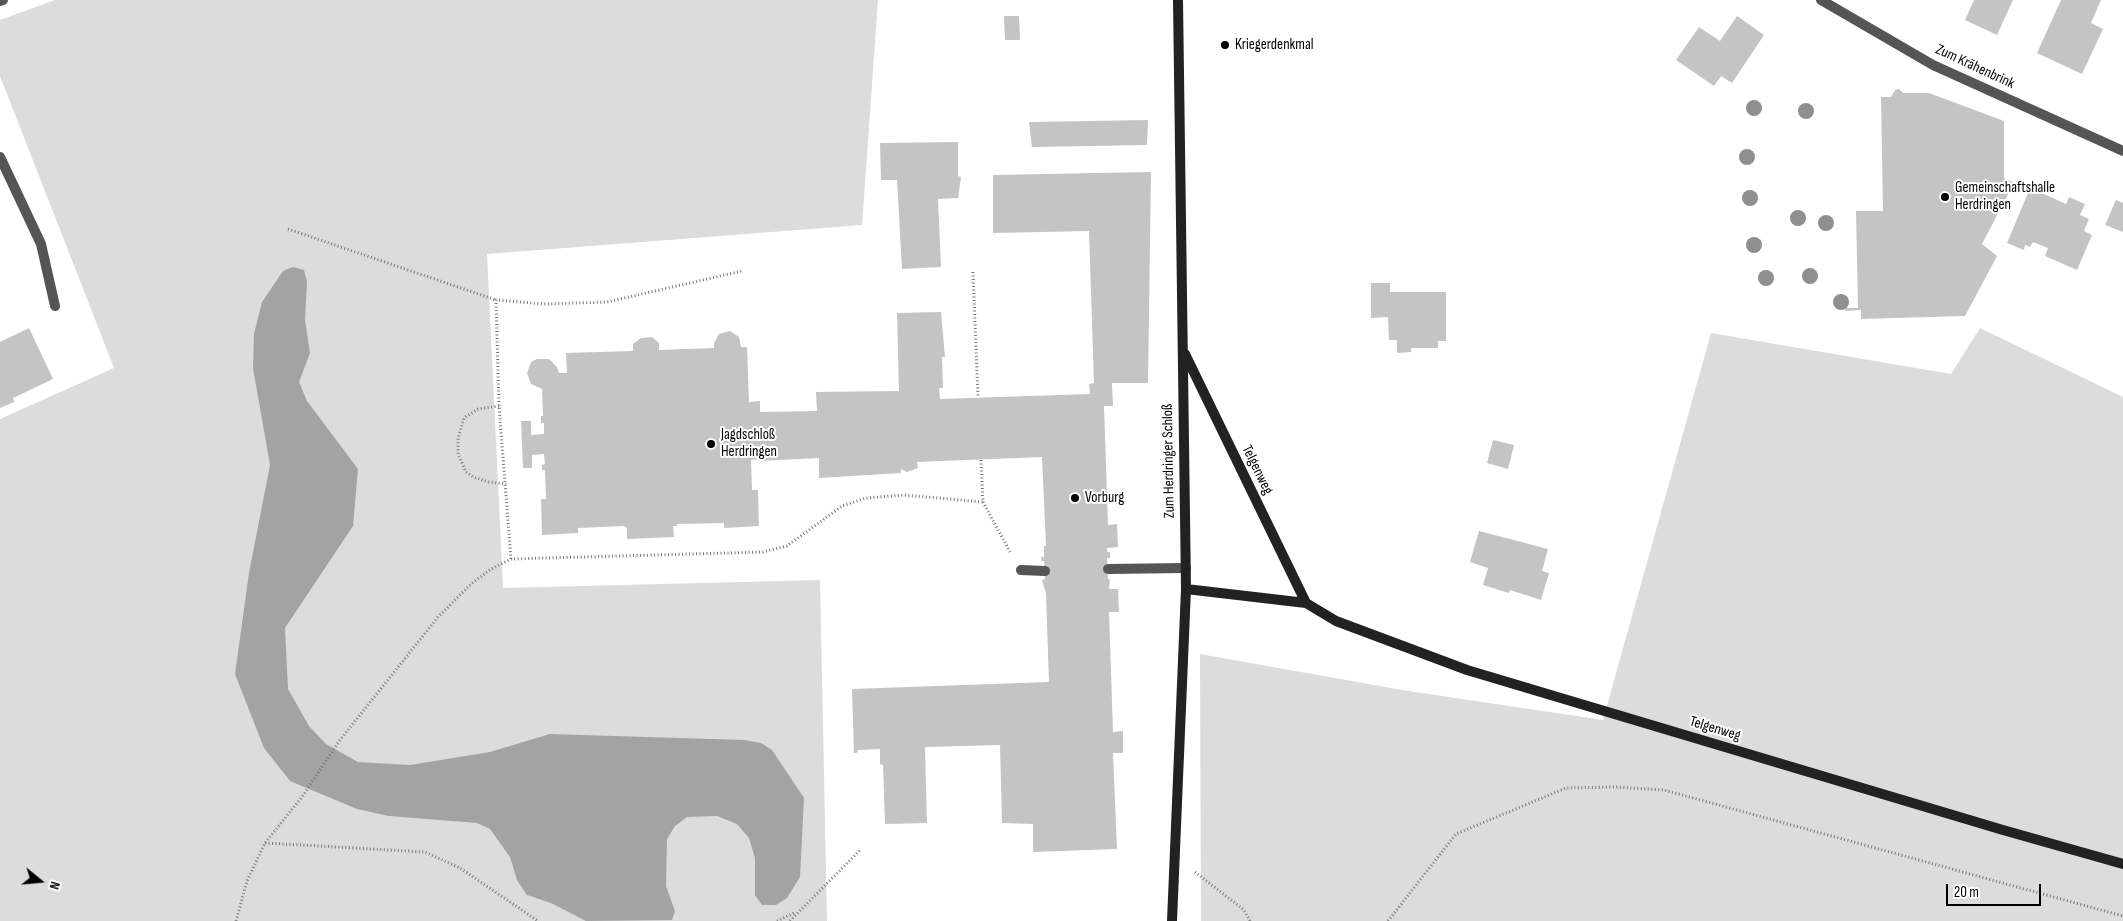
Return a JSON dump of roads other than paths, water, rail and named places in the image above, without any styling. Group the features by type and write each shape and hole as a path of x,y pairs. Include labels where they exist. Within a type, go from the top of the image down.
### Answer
{"main road":[{"name":"Zum Herdringer Schloß","path":"1172,921 1186,589 1178,0"},
{"name":"Telgenweg","path":"1183,349 1306,603"},
{"name":"Telgenweg","path":"1186,589 1306,603 1336,621 1467,670 2123,864"}],"street":[{"name":"Zum Krähenbrink","path":"1821,0 1933,65 2123,151"},
{"path":"0,157 41,244 55,306"},
{"path":"1108,569 1186,568"},
{"path":"1020,570 1045,570"}],"place":[{"name":"Kriegerdenkmal","path":"1225,45"},
{"name":"Gemeinschaftshalle Herdringen","path":"1945,197"},
{"name":"Jagdschloß Herdringen","path":"711,444"},
{"name":"Vorburg","path":"1075,498"}]}
